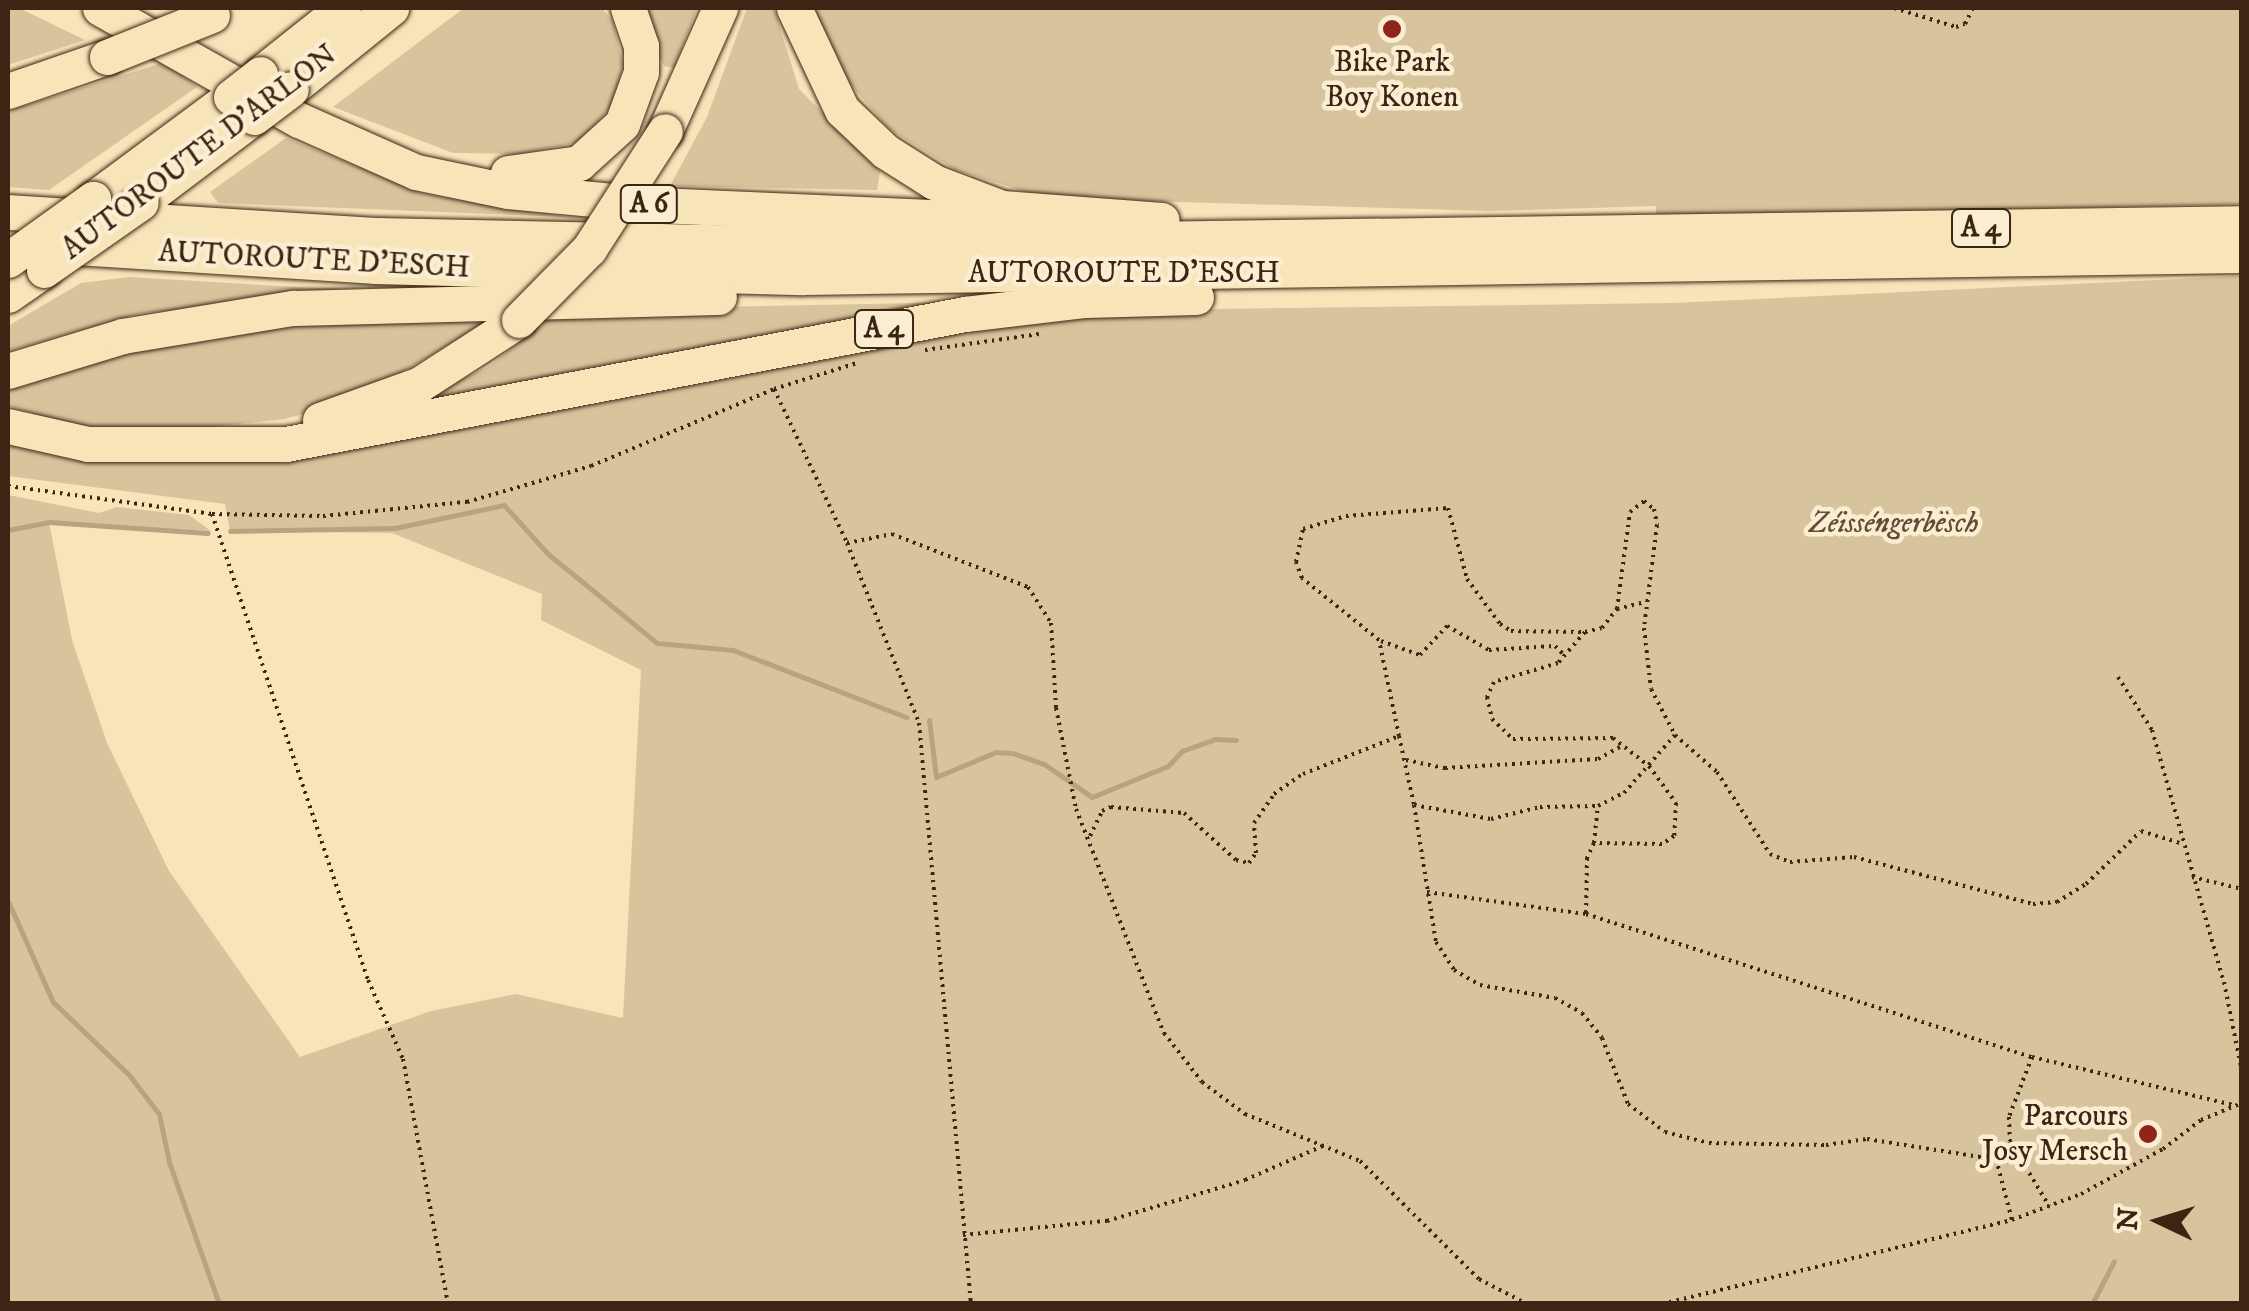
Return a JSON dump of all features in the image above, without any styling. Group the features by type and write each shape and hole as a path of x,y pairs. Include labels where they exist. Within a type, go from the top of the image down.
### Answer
{"highway":[{"name":"A 6","path":"100,8 356,149 462,182 674,206 1150,226 1241,239"},
{"path":"132,8 363,138 486,173 542,173 580,163 622,124 640,72 641,46 628,8"},
{"name":"AUTOROUTE D'ARLON","path":"275,82 343,8"},
{"name":"AUTOROUTE D'ARLON","path":"8,295 141,202 275,82 390,8"},
{"name":"A 6","path":"216,444 376,402 476,353 519,320 590,248 666,132 720,8"},
{"path":"794,8 842,110 885,151 934,182 1002,208 1154,218 1241,239"},
{"path":"8,91 107,57 220,11"},
{"name":"AUTOROUTE D'ARLON","path":"8,260 93,199 243,107"},
{"name":"AUTOROUTE D'ESCH","path":"8,212 377,235 801,244 2242,223"},
{"name":"AUTOROUTE D'ESCH","path":"8,242 375,266 804,277 1558,269 2242,255"},
{"name":"A 4","path":"8,426 88,444 286,444 377,431 965,314 1085,300 1490,288 1558,269"},
{"name":"A 4","path":"8,371 123,336 293,308 1111,290 1216,274"},
{"path":"8,414 144,446"}],"path":[{"path":"1894,8 1956,27 1966,24 1973,8"},
{"path":"909,353 1050,332"},
{"path":"8,486 212,514 322,516 467,502 591,466 774,389 864,361"},
{"path":"774,389 847,544 919,723 971,1304"},
{"path":"1555,646 1489,650 1447,626 1420,655 1378,640 1302,578 1296,562 1303,529 1346,516 1448,508 1467,579 1500,624 1511,631 1585,632 1602,628 1617,609 1630,512 1644,502 1654,509 1657,526 1646,602 1652,689 1675,734 1717,772 1770,854 1790,862 1854,858 2033,904 2057,902 2086,884 2141,831 2180,843"},
{"path":"212,514 368,980 403,1059 448,1304"},
{"path":"847,544 892,534 1028,587 1051,623 1069,780 1137,972 1164,1032 1192,1070 1245,1114 1327,1144 1360,1162 1479,1278 1527,1304"},
{"path":"1617,609 1646,602"},
{"path":"1555,629 1555,646 1563,654"},
{"path":"1585,632 1558,663 1494,682 1487,697 1492,719 1513,739 1606,737 1649,766 1676,803 1674,836 1662,844 1594,843"},
{"path":"1378,640 1406,760 1436,942 1454,970 1480,985 1555,998 1582,1013 1602,1038 1628,1104 1665,1132 1708,1143 1826,1145 1867,1139 2018,1163"},
{"path":"2118,677 2152,730 2242,1072"},
{"path":"1414,804 1491,819 1540,807 1598,806 1624,793 1675,734"},
{"path":"1090,836 1102,812 1111,807 1184,813 1236,860 1249,863 1256,853 1254,823 1274,794 1302,774 1400,736"},
{"path":"1406,760 1445,768 1598,759 1620,747"},
{"path":"1586,914 1587,858 1594,843 1598,806"},
{"path":"2192,877 2242,889"},
{"path":"1427,892 1586,914 2032,1057 2242,1104"},
{"path":"2032,1057 2009,1117 2018,1163 2050,1207"},
{"path":"1662,1304 2012,1220 2050,1207 2234,1105"},
{"path":"963,1235 1107,1221 1245,1180 1327,1144"},
{"path":"1996,1159 2012,1220"}],"green space":[{"path":"8,8 19,8 85,40 8,65"},
{"path":"464,8 602,8 613,22 623,64 613,105 579,142 520,154 453,153 333,107"},
{"path":"637,8 697,8 674,68 664,66"},
{"path":"747,8 774,8 799,89 880,171 877,190 670,186 707,117"},
{"path":"814,8 2241,8 2241,204 1656,217 1656,206 1489,211 1045,198 954,169 888,128 842,74"},
{"path":"165,62 197,87 49,190 8,187 8,111"},
{"path":"286,138 425,194 567,217 218,203 210,192"},
{"name":"Zéisséngerbësch","path":"2241,276 2241,1303 8,1303 8,495 99,513 117,507 189,515 211,531 49,522 72,640 107,743 169,871 300,1057 431,1011 516,994 623,1018 641,670 541,620 542,594 392,533 230,531 225,504 8,476 8,435 142,461 412,403 490,366 558,310 973,302 1081,319 1127,310 1672,303"},
{"path":"129,277 401,291 141,313 8,351 8,326 81,283"},
{"path":"503,312 357,399 285,419 143,434 66,423 8,406 8,383 211,328"}],"waterway":[{"path":"230,531 395,528 504,505 547,553 657,643 733,650 906,717"},
{"path":"8,530 49,522 208,533"},
{"path":"929,720 936,777 996,752 1012,753 1044,764 1092,797 1168,766 1182,751 1215,739 1236,740"},
{"path":"8,901 53,1002 129,1075 159,1114 169,1162 219,1304"},
{"path":"2092,1304 2114,1261"}],"place":[{"name":"Bike Park Boy Konen","path":"1392,29"},
{"name":"Parcours Josy Mersch","path":"2148,1134"}]}
